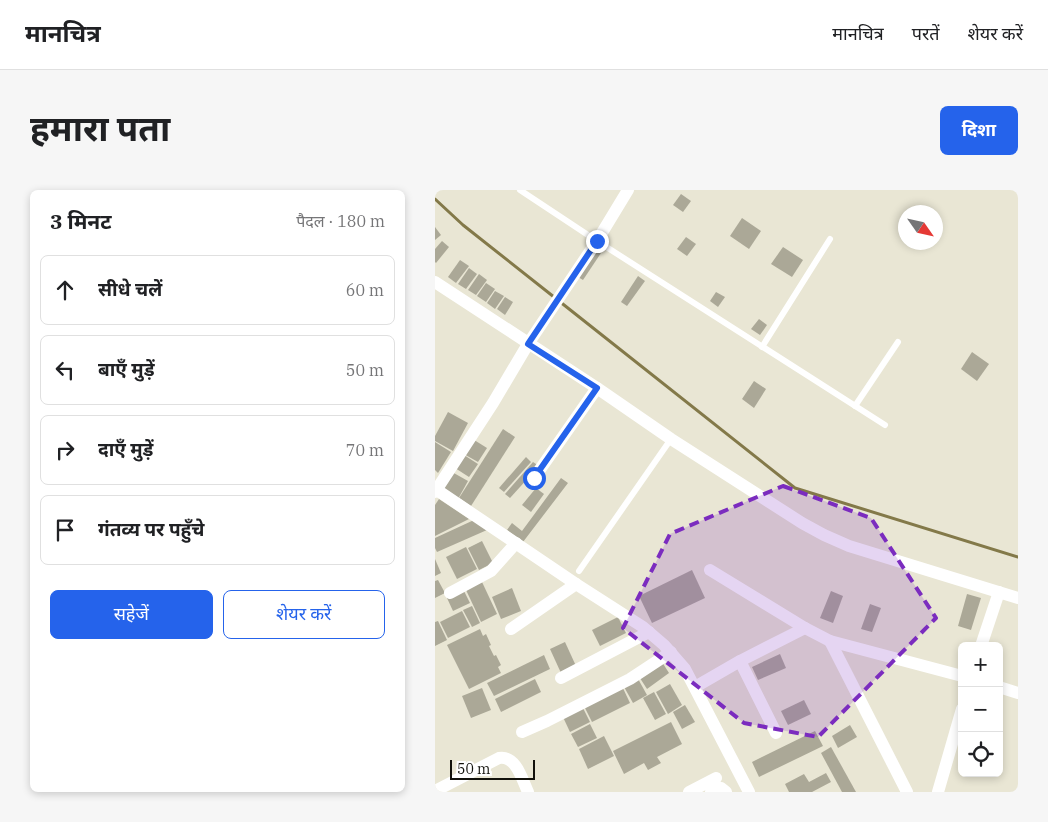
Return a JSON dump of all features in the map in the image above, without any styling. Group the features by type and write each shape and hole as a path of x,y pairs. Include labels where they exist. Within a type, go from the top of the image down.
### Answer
{"street":[{"path":"628,190 436,491 649,632 671,652 685,668 749,792"},
{"path":"436,285 597,388 671,439 823,535 849,546 1018,598"},
{"path":"534,478 597,388"},
{"path":"449,593 491,571 516,543"},
{"path":"710,570 805,628 830,641 958,675"},
{"path":"511,629 576,584"},
{"path":"982,642 999,592"},
{"path":"695,687 740,661 805,628"},
{"path":"561,678 649,632"},
{"path":"830,641 907,792"},
{"path":"523,732 630,679 671,652"},
{"path":"740,661 776,733"},
{"path":"1003,688 1018,693"},
{"path":"938,792 958,723"},
{"path":"435,791 499,758 505,757 514,764 527,792"},
{"path":"689,792 716,778"},
{"path":"711,792 721,788 726,792"}],"lane":[{"path":"520,190 885,425"},
{"path":"762,347 829,239"},
{"path":"855,406 898,342"},
{"path":"579,571 671,439"}],"highlighted area":[{"path":"783,486 871,518 936,618 818,737 744,723 623,628 670,534"}],"building":[{"path":"681,194 691,201 683,212 673,205"},
{"path":"742,218 761,231 749,249 730,236"},
{"path":"435,227 441,235 435,240"},
{"path":"686,237 696,244 687,256 677,249"},
{"path":"442,241 449,247 436,263 435,249"},
{"path":"783,247 803,260 792,277 771,264"},
{"path":"595,249 601,253 583,280 578,277"},
{"path":"460,260 469,266 456,283 448,277"},
{"path":"469,268 477,274 466,289 458,284"},
{"path":"479,274 487,280 476,295 468,290"},
{"path":"638,276 645,281 627,306 621,302"},
{"path":"486,283 495,289 486,302 477,296"},
{"path":"495,291 504,296 495,309 487,303"},
{"path":"716,292 725,297 718,307 710,301"},
{"path":"505,297 513,302 505,315 497,309"},
{"path":"759,319 767,325 760,335 751,329"},
{"path":"972,352 989,364 977,381 961,369"},
{"path":"754,381 766,389 754,408 742,399"},
{"path":"448,412 468,423 453,451 435,441 435,436"},
{"path":"503,429 515,437 471,506 459,498"},
{"path":"471,438 487,448 478,462 462,453"},
{"path":"435,442 451,452 438,473 435,470"},
{"path":"464,455 478,464 469,477 455,468"},
{"path":"526,457 531,462 504,492 499,488"},
{"path":"533,462 539,466 510,498 505,494"},
{"path":"452,472 468,481 458,499 442,490"},
{"path":"561,478 568,483 523,542 507,530 512,523 522,531"},
{"path":"536,488 544,494 531,512 522,505"},
{"path":"439,499 469,519 435,536 435,505"},
{"path":"474,520 487,530 437,552 435,538"},
{"path":"482,541 493,563 479,570 468,548"},
{"path":"466,547 477,569 457,579 446,557"},
{"path":"435,559 441,573 435,576"},
{"path":"692,570 705,598 652,623 639,596"},
{"path":"438,580 445,593 435,598 435,581"},
{"path":"482,582 497,614 481,622 466,590"},
{"path":"512,588 521,611 501,619 492,597"},
{"path":"463,589 470,603 453,611 447,598"},
{"path":"831,591 843,596 833,623 820,618"},
{"path":"967,594 981,598 971,630 958,626"},
{"path":"870,604 881,608 872,632 861,629"},
{"path":"472,606 480,623 472,627 463,610"},
{"path":"462,611 470,627 448,638 440,622"},
{"path":"618,617 626,633 600,646 592,630"},
{"path":"438,621 447,640 435,646 435,622"},
{"path":"480,629 483,636 486,634 491,645 489,646 501,665 498,667 501,673 469,689 447,645"},
{"path":"565,642 576,666 561,673 550,649"},
{"path":"780,654 786,668 758,680 752,667"},
{"path":"544,655 550,669 494,696 487,683"},
{"path":"662,662 669,673 647,689 638,675"},
{"path":"637,677 647,695 633,703 623,685"},
{"path":"535,679 541,692 501,712 495,699"},
{"path":"621,684 630,703 592,722 583,704"},
{"path":"670,684 682,705 668,714 656,692"},
{"path":"482,688 491,710 471,718 462,696"},
{"path":"654,692 666,714 655,720 643,698"},
{"path":"804,700 811,714 788,725 781,711"},
{"path":"685,705 695,722 682,729 673,712"},
{"path":"582,706 590,722 570,732 562,715"},
{"path":"671,722 682,744 657,757 661,763 648,770 644,763 624,774 613,751"},
{"path":"590,724 597,738 578,747 571,734"},
{"path":"850,725 857,737 838,748 832,736"},
{"path":"815,731 823,746 759,777 752,762"},
{"path":"604,736 614,756 588,769 579,749"},
{"path":"831,747 856,792 842,792 821,753"},
{"path":"826,773 831,782 812,792 789,792 785,784 804,774 809,782"}],"waterway":[{"path":"435,199 463,225 554,297"},
{"path":"559,301 795,488 1018,557"}],"route":[{"path":"534,478 597,388 528,344 597,241"}]}
